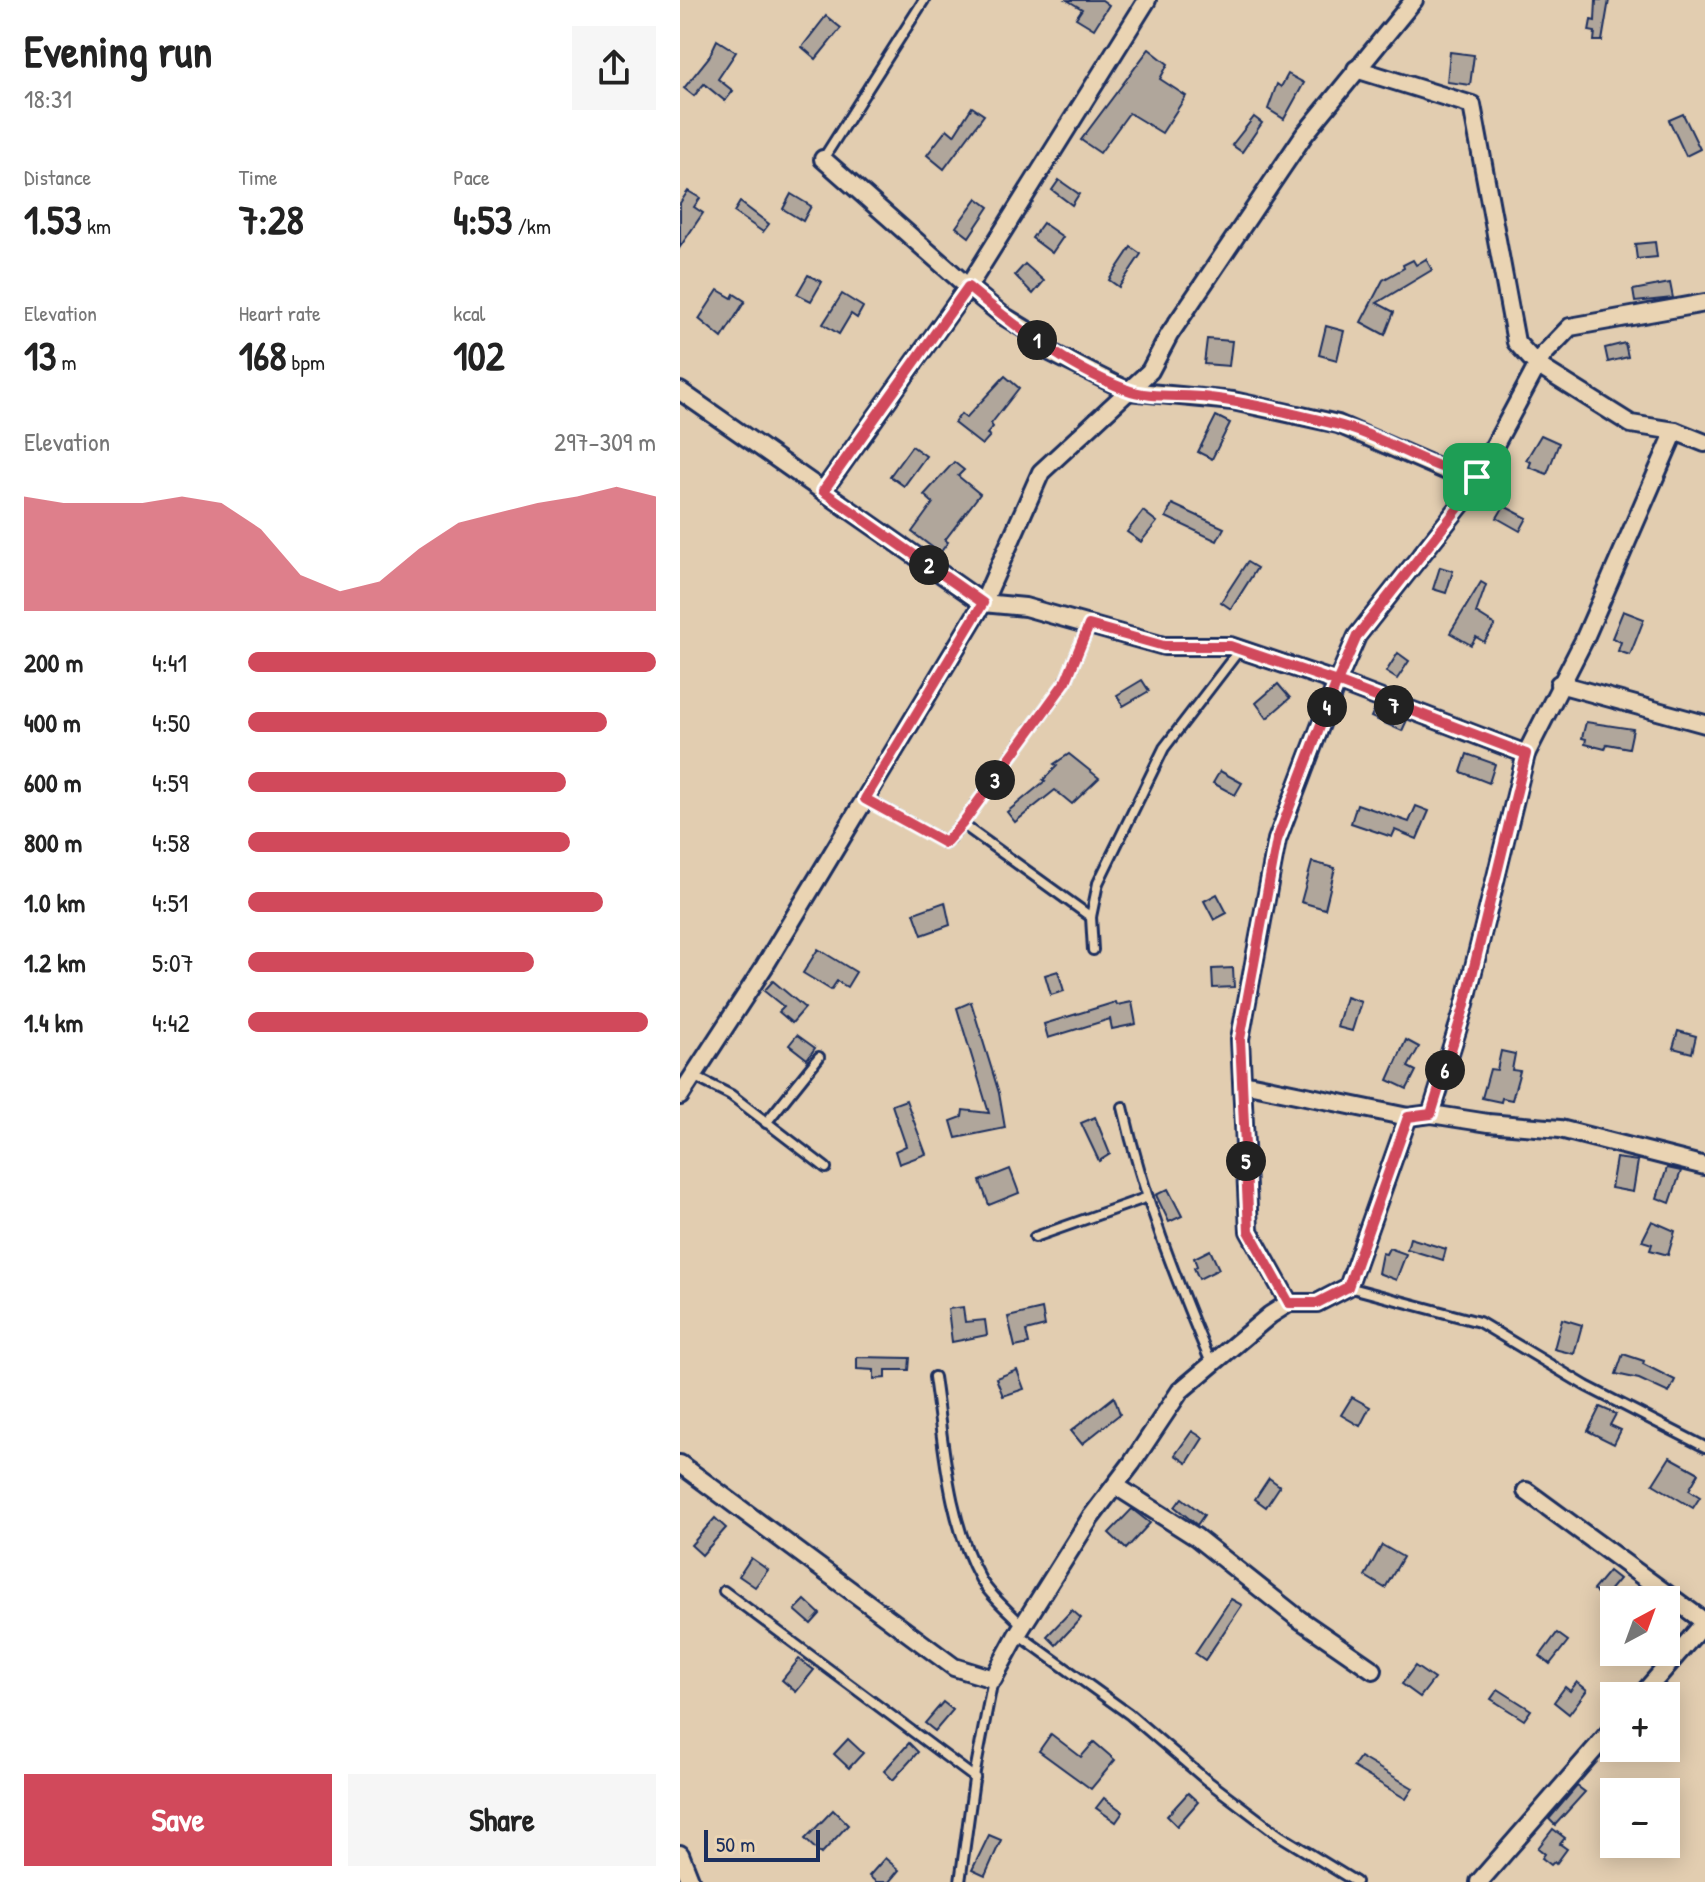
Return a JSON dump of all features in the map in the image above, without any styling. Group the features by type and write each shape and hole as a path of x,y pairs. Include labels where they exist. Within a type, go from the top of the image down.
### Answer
{"street":[{"path":"823,491 968,287 1147,0"},
{"path":"680,1096 764,967 983,603 1041,472 1150,371 1169,335 1304,135 1414,0"},
{"path":"1356,69 1472,105 1516,342 1537,365 1631,424 1675,431 1705,443"},
{"path":"823,159 968,287 1025,329 1050,352 1128,391 1233,401 1338,424 1449,472 1477,477"},
{"path":"1289,1303 1249,1231 1240,1039 1277,840 1337,682 1357,636 1467,497 1537,365 1570,327 1705,303"},
{"path":"680,391 983,603 1025,607 1164,646 1230,646 1337,682 1526,754"},
{"path":"1431,1114 1464,1008 1526,754 1584,640 1675,431"},
{"path":"1559,684 1705,724"},
{"path":"1243,1083 1408,1117 1431,1114 1560,1129 1705,1166"},
{"path":"680,1464 954,1667 993,1679 1091,1517 1116,1486 1180,1391 1270,1315 1289,1303 1317,1303 1348,1287 1408,1117"},
{"path":"1116,1486 1196,1537 1299,1619 1373,1670"},
{"path":"1526,1491 1705,1622 1653,1682"},
{"path":"1479,1882 1600,1743"},
{"path":"680,1854 691,1882"}],"lane":[{"path":"823,159 924,0"},
{"path":"865,799 945,843 1066,681 1089,625"},
{"path":"1093,950 1091,917 1098,883 1164,748 1240,649"},
{"path":"962,824 1091,917"},
{"path":"766,1123 819,1057"},
{"path":"693,1076 731,1095 826,1168"},
{"path":"1123,1107 1169,1263 1211,1363"},
{"path":"1035,1237 1148,1197"},
{"path":"1348,1287 1479,1322 1586,1386 1705,1447"},
{"path":"934,1377 952,1498 966,1546 982,1582 1020,1630 1279,1835 1356,1882"},
{"path":"724,1591 975,1778"},
{"path":"960,1882 993,1679"}],"building":[{"path":"1067,0 1102,0 1109,5 1094,29 1076,18 1082,9"},
{"path":"1596,0 1609,0 1602,41 1594,41 1595,32 1589,31 1591,20 1595,21"},
{"path":"826,16 841,28 816,59 802,47"},
{"path":"717,40 736,52 718,79 733,91 725,101 704,84 694,96 684,88 709,57"},
{"path":"1149,49 1168,64 1160,79 1186,96 1162,133 1129,113 1100,153 1081,140"},
{"path":"1450,52 1474,55 1470,85 1447,82"},
{"path":"1288,74 1304,83 1284,119 1268,109 1277,84 1281,87"},
{"path":"972,107 984,115 944,169 927,155 947,129 954,135"},
{"path":"1683,114 1700,149 1686,156 1669,120"},
{"path":"1254,117 1262,123 1242,152 1232,145"},
{"path":"1059,180 1079,194 1072,205 1052,190"},
{"path":"688,191 700,198 694,207 703,213 680,247 680,203"},
{"path":"791,194 811,206 803,221 783,209"},
{"path":"977,198 989,207 969,237 956,227"},
{"path":"740,202 769,224 763,232 734,212"},
{"path":"1043,223 1063,237 1052,253 1032,238"},
{"path":"1655,242 1657,257 1637,259 1635,244"},
{"path":"1131,247 1141,254 1119,287 1109,280"},
{"path":"1426,259 1432,270 1377,303 1394,312 1385,335 1361,322 1383,280 1413,260 1416,265"},
{"path":"1025,264 1044,281 1033,294 1015,275"},
{"path":"808,275 822,282 811,301 797,294"},
{"path":"1670,283 1673,298 1635,302 1633,290"},
{"path":"718,290 745,301 722,338 699,319"},
{"path":"842,294 863,307 857,318 851,314 839,334 823,324"},
{"path":"1326,326 1344,331 1337,360 1319,355"},
{"path":"1207,339 1232,341 1229,366 1204,364"},
{"path":"1625,343 1628,357 1608,362 1605,348"},
{"path":"1005,376 1019,388 991,424 993,427 987,434 990,436 982,445 954,423 961,414 966,418"},
{"path":"1216,416 1230,423 1212,459 1198,452"},
{"path":"1541,435 1559,443 1547,474 1529,467 1531,462 1526,460"},
{"path":"912,446 926,456 904,486 890,476"},
{"path":"954,462 964,470 958,476 980,494 945,540 948,542 940,553 912,532 933,503 924,495"},
{"path":"1172,504 1224,528 1217,541 1166,517"},
{"path":"1504,506 1527,518 1520,531 1497,518"},
{"path":"1143,511 1157,522 1141,542 1127,532"},
{"path":"1247,562 1257,568 1231,609 1221,602"},
{"path":"1440,567 1453,571 1446,593 1433,589"},
{"path":"1481,582 1486,585 1476,613 1495,625 1484,642 1476,637 1471,645 1450,633"},
{"path":"1623,611 1644,619 1630,655 1618,651 1621,642 1612,638"},
{"path":"1398,653 1409,661 1397,679 1386,672"},
{"path":"1142,680 1149,691 1123,706 1117,695"},
{"path":"1278,684 1290,698 1267,718 1256,703"},
{"path":"1375,708 1407,720 1402,731 1371,717"},
{"path":"1586,722 1633,729 1629,748 1607,744 1605,749 1585,744 1586,739 1582,738"},
{"path":"1069,754 1099,778 1072,804 1055,790 1015,822 1007,812 1045,781 1057,766 1054,764"},
{"path":"1467,754 1495,764 1489,783 1461,772"},
{"path":"1220,771 1242,783 1235,795 1213,783"},
{"path":"1357,804 1409,822 1416,806 1429,811 1417,839 1395,830 1392,837 1351,823"},
{"path":"1312,862 1335,868 1325,909 1301,902"},
{"path":"1217,894 1227,913 1214,920 1204,901"},
{"path":"945,902 950,925 922,935 914,913"},
{"path":"818,949 856,972 847,987 837,981 831,990 803,973"},
{"path":"1233,968 1234,987 1213,988 1212,969"},
{"path":"1058,971 1064,991 1051,995 1045,975"},
{"path":"773,981 805,1008 792,1023 779,1012 784,1007 764,991"},
{"path":"1346,997 1361,1002 1352,1031 1337,1027"},
{"path":"971,1002 999,1093 1005,1128 956,1138 951,1121 962,1117 963,1110 989,1113 957,1008"},
{"path":"1116,1002 1117,1005 1132,1002 1136,1024 1112,1029 1110,1019 1048,1038 1044,1024"},
{"path":"1678,1031 1696,1036 1692,1053 1673,1048"},
{"path":"797,1035 815,1048 807,1059 789,1045"},
{"path":"1406,1040 1419,1047 1408,1067 1416,1071 1407,1089 1388,1080"},
{"path":"1501,1051 1515,1054 1512,1070 1520,1071 1512,1100 1502,1098 1501,1102 1482,1098 1490,1069 1497,1070"},
{"path":"906,1100 926,1154 899,1164 895,1151 906,1146 892,1105"},
{"path":"1095,1117 1110,1154 1099,1161 1081,1123"},
{"path":"1616,1158 1638,1161 1633,1192 1611,1188"},
{"path":"1667,1168 1681,1171 1670,1203 1657,1198"},
{"path":"1010,1169 1019,1193 989,1205 980,1181"},
{"path":"1168,1189 1182,1216 1169,1222 1156,1195"},
{"path":"1652,1221 1675,1231 1668,1255 1650,1250 1652,1244 1642,1241"},
{"path":"1410,1238 1446,1249 1443,1260 1407,1249"},
{"path":"1389,1248 1406,1254 1396,1280 1378,1273 1382,1253 1386,1254"},
{"path":"1210,1250 1219,1269 1199,1279 1194,1258"},
{"path":"963,1307 965,1322 985,1320 987,1335 952,1342 948,1309"},
{"path":"1042,1309 1045,1326 1026,1331 1029,1344 1015,1347 1008,1317"},
{"path":"1562,1319 1582,1325 1574,1354 1554,1349"},
{"path":"1623,1354 1644,1361 1643,1364 1675,1380 1669,1393 1639,1379 1616,1374"},
{"path":"857,1357 910,1358 909,1370 886,1370 886,1378 874,1379 874,1370 857,1369"},
{"path":"1017,1370 1024,1389 1003,1396 996,1378"},
{"path":"1114,1397 1120,1414 1082,1444 1071,1431"},
{"path":"1352,1397 1370,1407 1360,1426 1341,1415"},
{"path":"1600,1407 1616,1414 1610,1425 1621,1430 1614,1444 1588,1431"},
{"path":"1192,1431 1203,1438 1187,1463 1175,1455"},
{"path":"1670,1457 1699,1473 1689,1490 1700,1497 1693,1508 1653,1484"},
{"path":"1269,1478 1280,1486 1266,1507 1255,1499"},
{"path":"1182,1498 1204,1515 1197,1525 1175,1507"},
{"path":"1132,1509 1150,1523 1126,1549 1109,1533"},
{"path":"715,1518 726,1528 702,1555 691,1545"},
{"path":"1382,1545 1403,1557 1385,1588 1365,1576"},
{"path":"751,1558 768,1570 755,1587 739,1576"},
{"path":"1609,1571 1619,1579 1613,1586 1600,1586 1600,1596 1593,1590"},
{"path":"1231,1599 1242,1605 1205,1660 1195,1653"},
{"path":"805,1600 820,1614 811,1624 795,1610"},
{"path":"1072,1610 1081,1618 1056,1645 1047,1636"},
{"path":"1557,1633 1568,1641 1550,1664 1540,1656"},
{"path":"799,1659 814,1670 796,1692 782,1680"},
{"path":"1415,1666 1434,1679 1420,1697 1402,1684"},
{"path":"1577,1682 1587,1690 1569,1714 1554,1702 1565,1687 1570,1691"},
{"path":"1498,1689 1531,1710 1524,1720 1491,1699"},
{"path":"943,1702 953,1710 935,1731 925,1723"},
{"path":"1051,1734 1081,1757 1094,1742 1115,1760 1091,1789 1039,1751"},
{"path":"848,1739 863,1753 849,1768 834,1754"},
{"path":"909,1743 918,1752 893,1780 884,1771"},
{"path":"1360,1757 1413,1788 1406,1799 1353,1767"},
{"path":"1577,1786 1585,1792 1555,1825 1549,1819"},
{"path":"1188,1793 1198,1802 1177,1826 1167,1816"},
{"path":"1104,1798 1123,1812 1116,1822 1096,1808"},
{"path":"833,1810 848,1825 821,1854 805,1839"},
{"path":"1553,1829 1565,1838 1560,1844 1567,1849 1556,1864 1551,1865 1542,1858 1545,1854 1538,1848"},
{"path":"989,1835 1001,1840 985,1876 972,1870"},
{"path":"885,1858 899,1870 889,1882 876,1882 869,1876"}],"route":[{"path":"1477,477 1449,472 1338,424 1233,401 1128,391 1050,352 1025,329 968,287 823,491 983,603 865,799 945,843 1066,681 1089,625 1164,646 1230,646 1337,682 1277,840 1240,1039 1249,1231 1289,1303 1317,1303 1348,1287 1408,1117 1431,1114 1464,1008 1526,754 1337,682 1357,636 1467,497 1477,477"}]}
